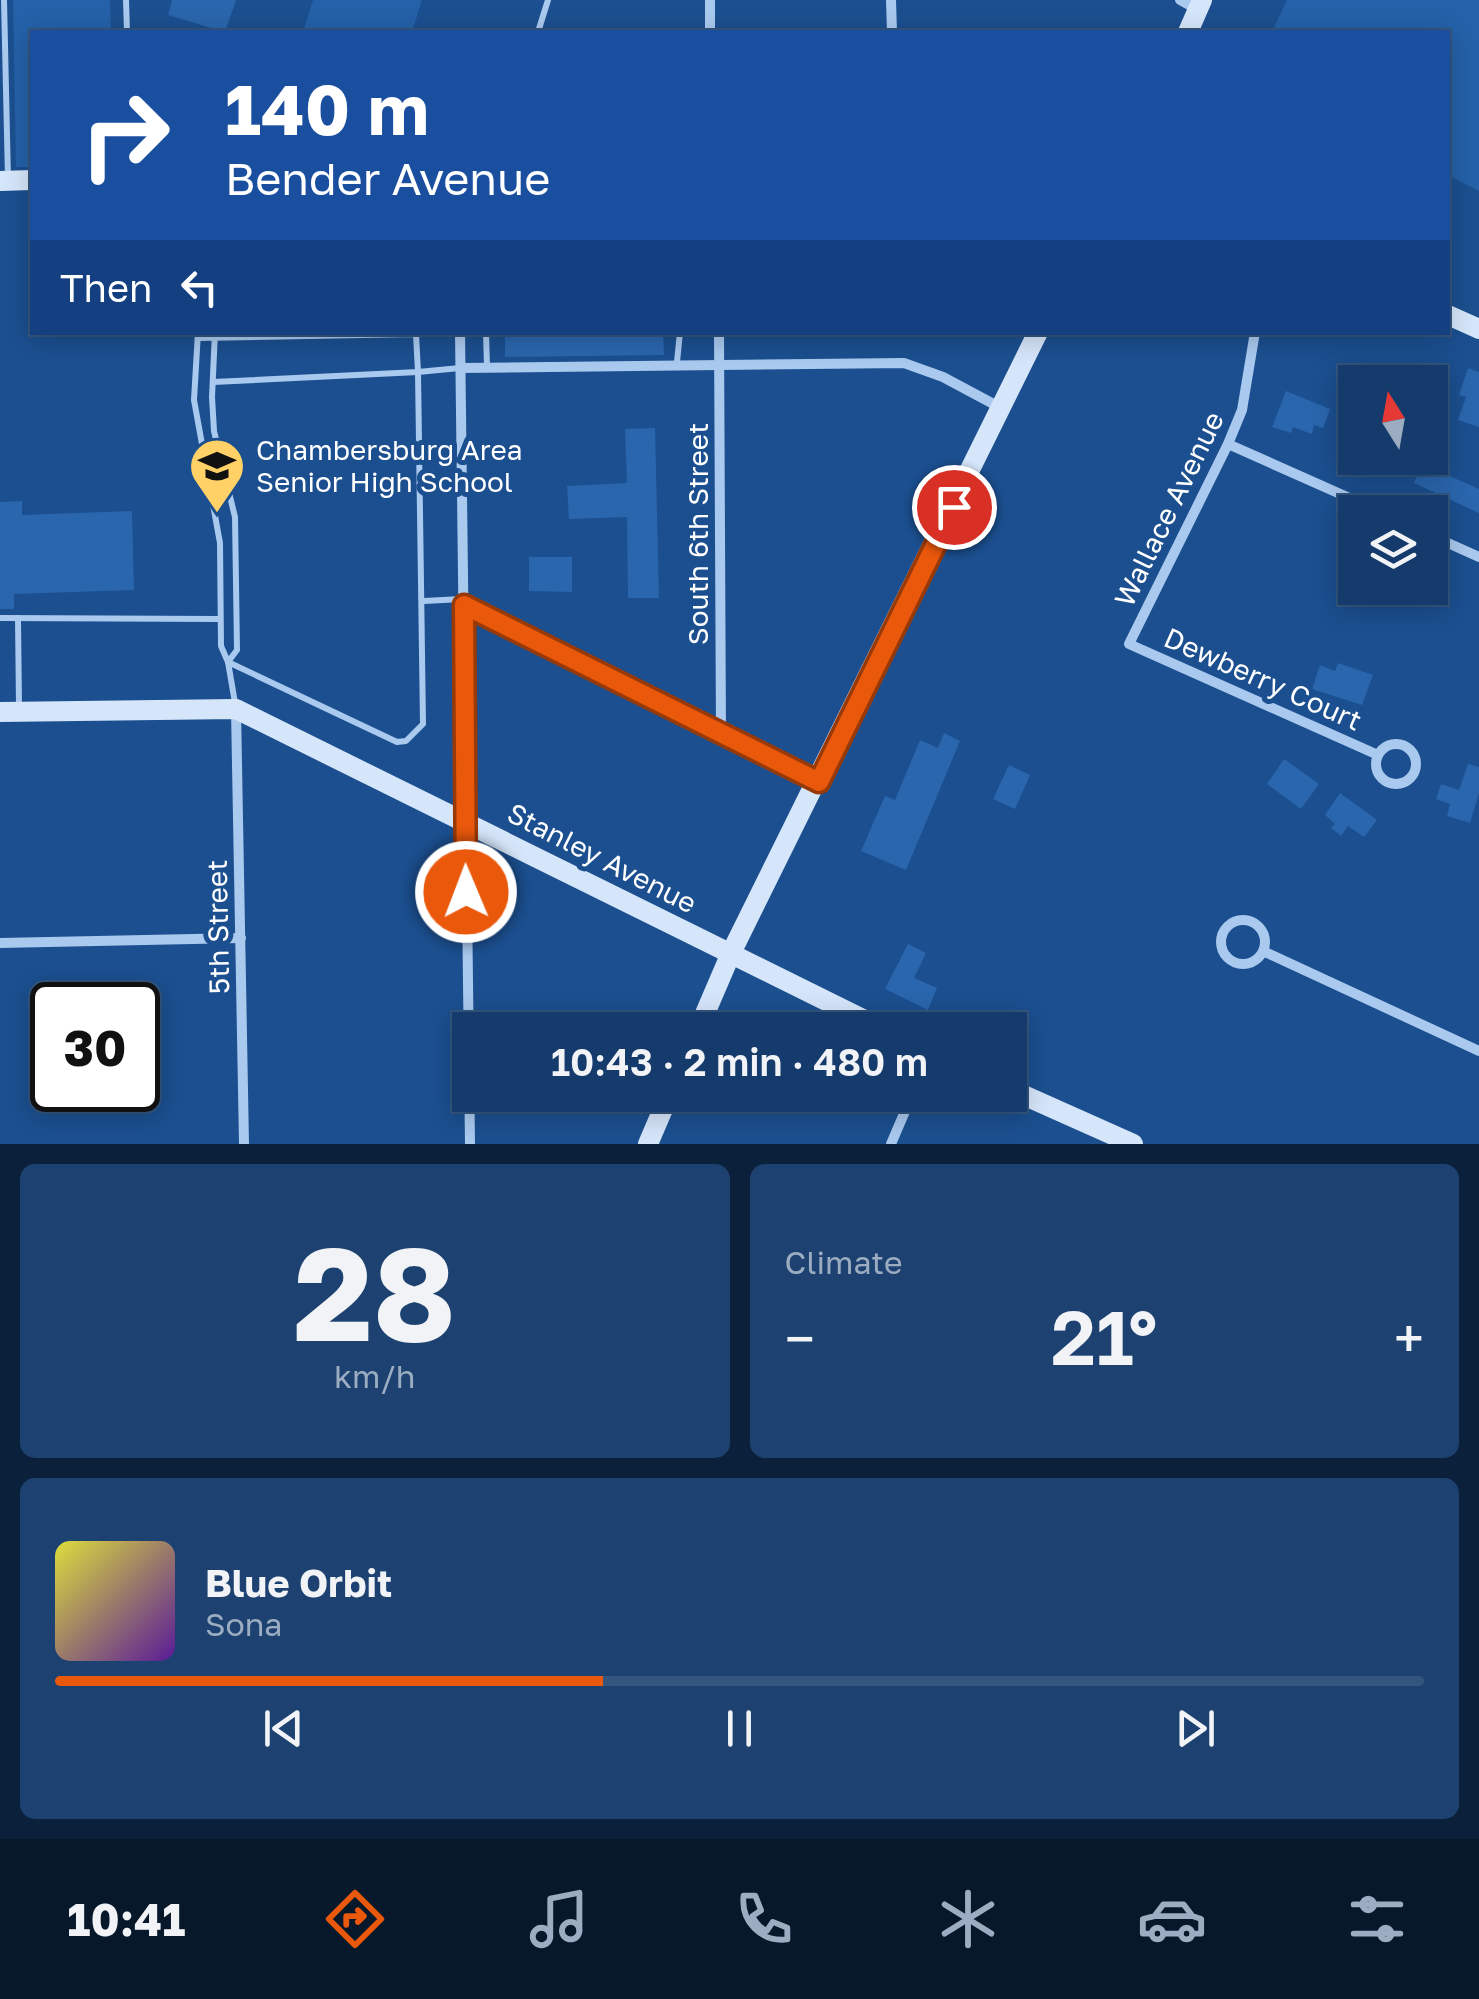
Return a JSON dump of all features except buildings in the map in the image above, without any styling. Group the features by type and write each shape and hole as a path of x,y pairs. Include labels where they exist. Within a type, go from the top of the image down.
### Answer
{"street":[{"path":"710,0 710,30"},
{"path":"891,0 892,30"},
{"path":"1180,0 1201,5 1189,30"},
{"path":"4,181 30,180"},
{"path":"1450,316 1479,329"},
{"path":"460,335 470,1144"},
{"name":"South 6th Street","path":"718,335 721,735"},
{"path":"706,1012 1037,335"},
{"name":"Wallace Avenue","path":"1129,644 1242,410 1254,335"},
{"path":"461,368 677,362 904,363 943,376 1002,408"},
{"path":"1228,444 1342,495"},
{"path":"1448,543 1479,557"},
{"path":"464,602 819,782"},
{"name":"Dewberry Court","path":"1129,644 1378,755"},
{"name":"Stanley Avenue","path":"10,712 236,709 849,1012"},
{"name":"5th Street","path":"236,709 244,1144"},
{"path":"1235,922 1252,922 1264,934 1264,951 1252,963 1234,962 1223,950 1223,934 1235,922"},
{"path":"0,942 241,938"},
{"path":"1264,951 1479,1051"},
{"path":"1027,1096 1134,1144"},
{"path":"648,1144 662,1112"},
{"path":"891,1144 905,1112"}],"lane":[{"path":"4,0 4,181"},
{"path":"126,0 127,30"},
{"path":"539,30 548,0"},
{"path":"228,662 236,650 235,517 214,421 215,335 198,335 196,423 216,513 221,646 228,662 236,709"},
{"path":"228,662 252,669 397,742 406,741 424,724 416,335"},
{"path":"486,335 486,368"},
{"path":"677,362 680,335"},
{"path":"213,382 461,368"},
{"path":"196,423 214,421"},
{"path":"424,602 464,602"},
{"path":"0,618 219,619"},
{"path":"10,712 18,618"}],"shaded area":[{"path":"13,0 110,0 111,30 30,30 30,167 16,167"},
{"path":"313,0 422,0 413,30 304,30"},
{"path":"1287,0 1479,0 1479,191 1450,176 1450,30 1273,30"}],"place":[{"name":"Chambersburg Area Senior High School","path":"217,515"}],"route":[{"path":"466,892 464,605 819,782 954,507"}]}
